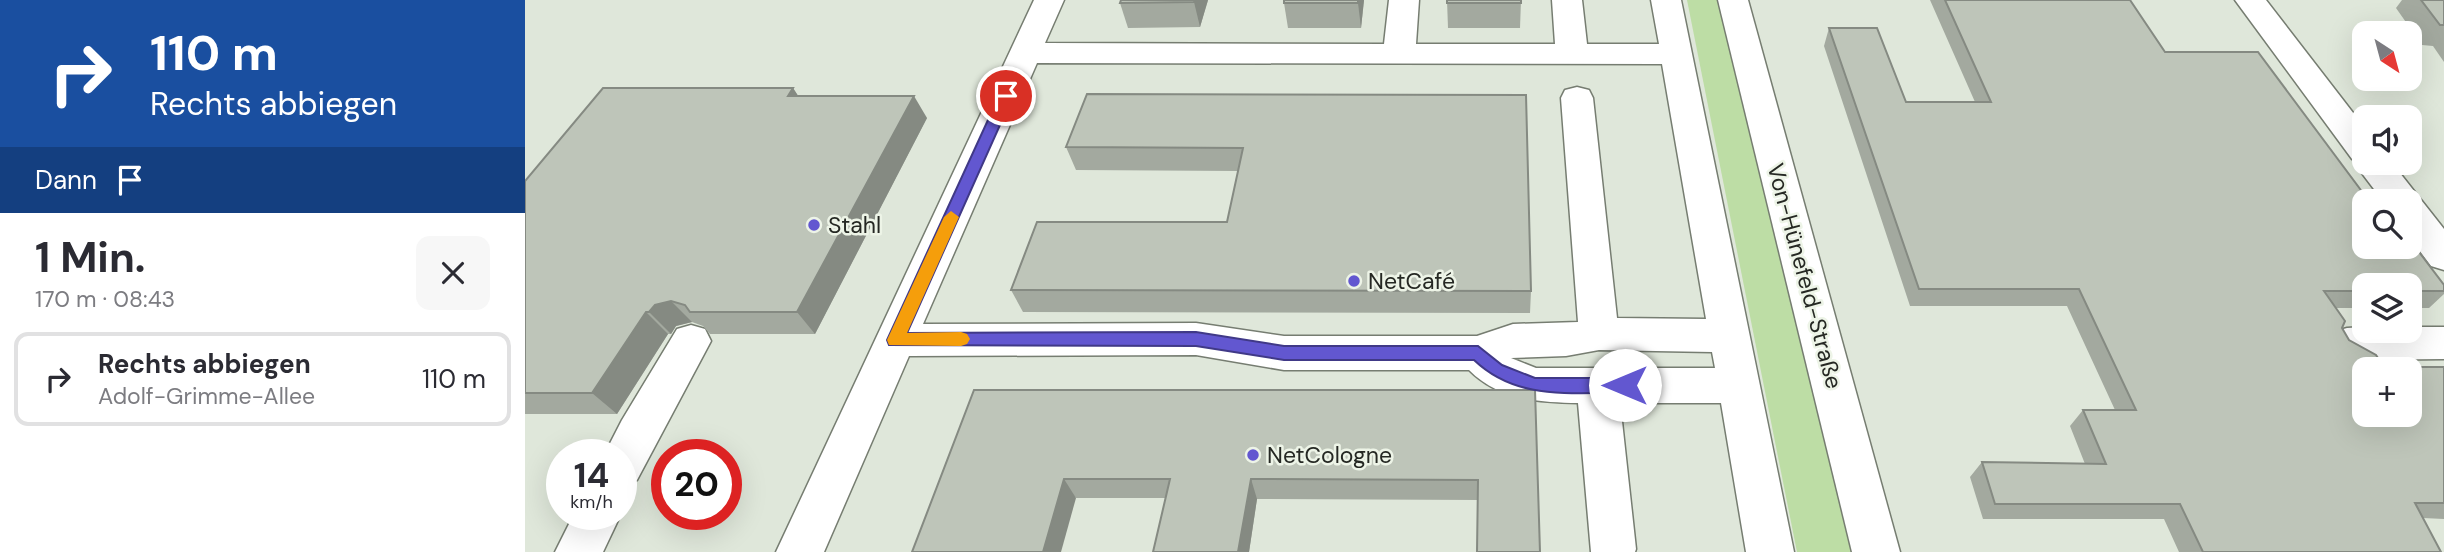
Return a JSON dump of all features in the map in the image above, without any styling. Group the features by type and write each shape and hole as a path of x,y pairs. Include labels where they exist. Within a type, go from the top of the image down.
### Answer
{"street":[{"path":"800,552 1049,0"},
{"path":"1399,54 1404,0"},
{"path":"1567,0 1572,55"},
{"path":"1667,0 1770,552"},
{"name":"Von-Hünefeld-Straße","path":"1733,0 1877,552"},
{"path":"2250,0 2352,135"},
{"path":"1026,53 1677,54"},
{"path":"1577,98 1599,334"},
{"path":"2382,175 2394,189"},
{"path":"2422,227 2444,256"},
{"path":"895,340 1196,339 1284,353 1478,353 1513,341 1566,340 1599,334 1730,336"},
{"path":"634,439 691,341"},
{"path":"2347,344 2444,343"},
{"path":"1478,353 1496,370 1534,385 1739,386"},
{"path":"1597,385 1613,549"},
{"path":"579,552 590,530"}],"green space":[{"path":"1687,0 1720,0 1853,552 1797,552"}],"building":[{"path":"1121,0 1195,0 1120,3"},
{"path":"1284,0 1358,0 1358,3 1284,3"},
{"path":"1447,0 1521,0 1521,3 1447,3"},
{"path":"1945,0 2130,0 2165,52 2258,52 2360,189 2352,189 2352,259 2422,259 2422,256 2444,285 2444,291 2422,291 2422,273 2352,273 2352,291 2324,291 2345,321 2342,328 2349,340 2377,357 2352,357 2352,427 2422,427 2422,367 2444,367 2444,503 2415,503 2441,552 2203,552 2180,504 1995,504 1982,462 2106,464 2083,410 2136,410 2079,289 1919,289 1829,28 1877,28 1906,102 1991,102"},
{"path":"2421,0 2444,0 2444,25 2440,25"},
{"path":"603,88 793,88 788,96 914,96 797,312 690,312 685,305 671,301 655,305 646,312 592,393 525,393 525,181"},
{"path":"1087,94 1526,95 1531,291 1011,290 1037,222 1227,222 1243,148 1066,147"},
{"name":"NetCologne","path":"974,390 1535,390 1540,552 1477,552 1478,480 1251,479 1238,552 1153,552 1170,479 1064,479 1043,552 912,552"}],"slow traffic":[{"path":"951,217 895,340 961,339"}],"place":[{"name":"Stahl","path":"814,225"},
{"name":"NetCafé","path":"1354,281"},
{"name":"NetCologne","path":"1253,455"}],"route":[{"path":"1006,96 895,340 1196,339 1284,353 1478,353 1496,370 1534,385 1625,385"}]}
